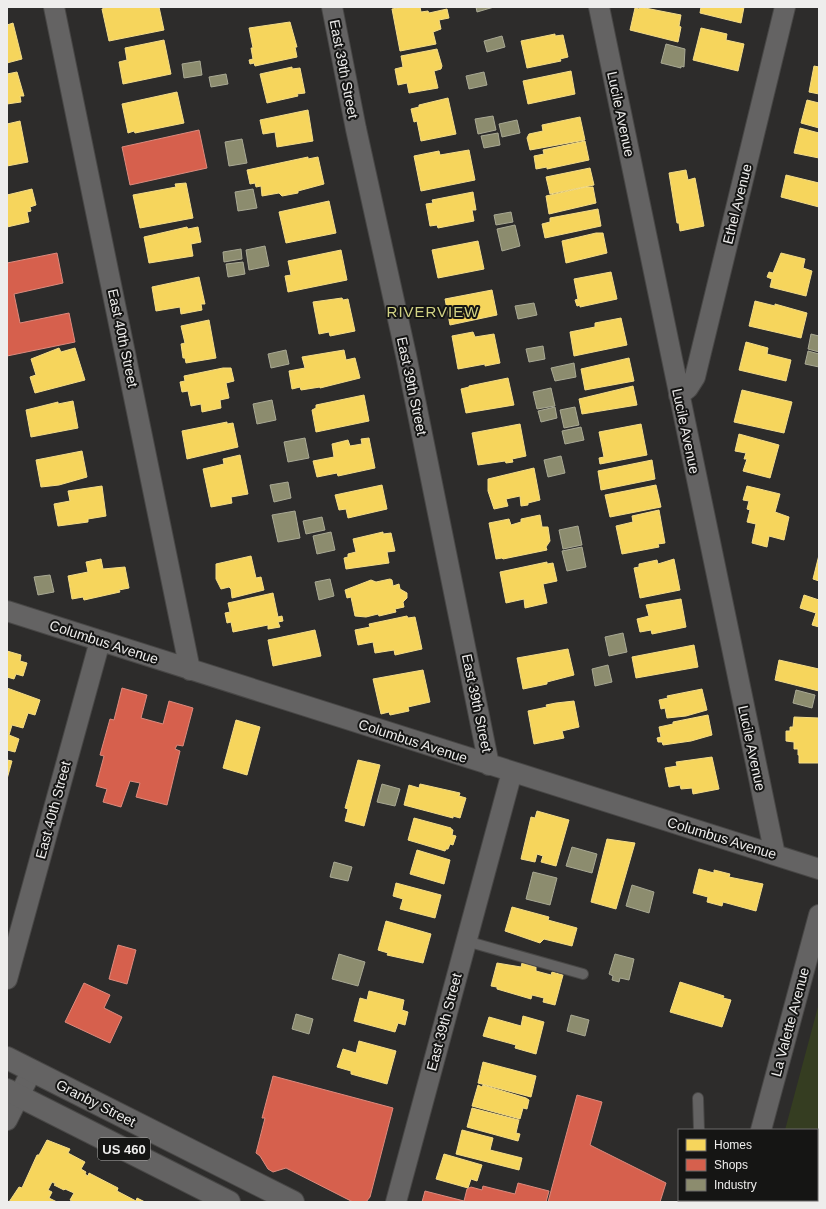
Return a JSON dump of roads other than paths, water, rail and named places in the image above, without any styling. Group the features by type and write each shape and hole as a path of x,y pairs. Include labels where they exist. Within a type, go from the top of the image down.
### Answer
{"main road":[{"name":"Granby Street","path":"7,1058 281,1199"},
{"name":"Granby Street","path":"13,1093 229,1202"}],"street":[{"name":"East 40th Street","path":"54,7 190,670"},
{"name":"East 39th Street","path":"332,7 356,129 407,363 489,765"},
{"name":"Lucile Avenue","path":"599,7 775,854"},
{"name":"Ethel Avenue","path":"679,395 688,388 694,377 785,7"},
{"name":"Columbus Avenue","path":"7,611 819,869"},
{"name":"East 40th Street","path":"7,979 10,956 100,641"},
{"name":"East 39th Street","path":"396,1202 512,772"},
{"name":"La Valette Avenue","path":"761,1129 819,915"},
{"path":"7,1120 13,1093 32,1070"}],"lane":[{"path":"466,941 583,974"},
{"path":"698,1098 699,1129"}],"district":[{"name":"RIVERVIEW","path":"433,312"}]}
